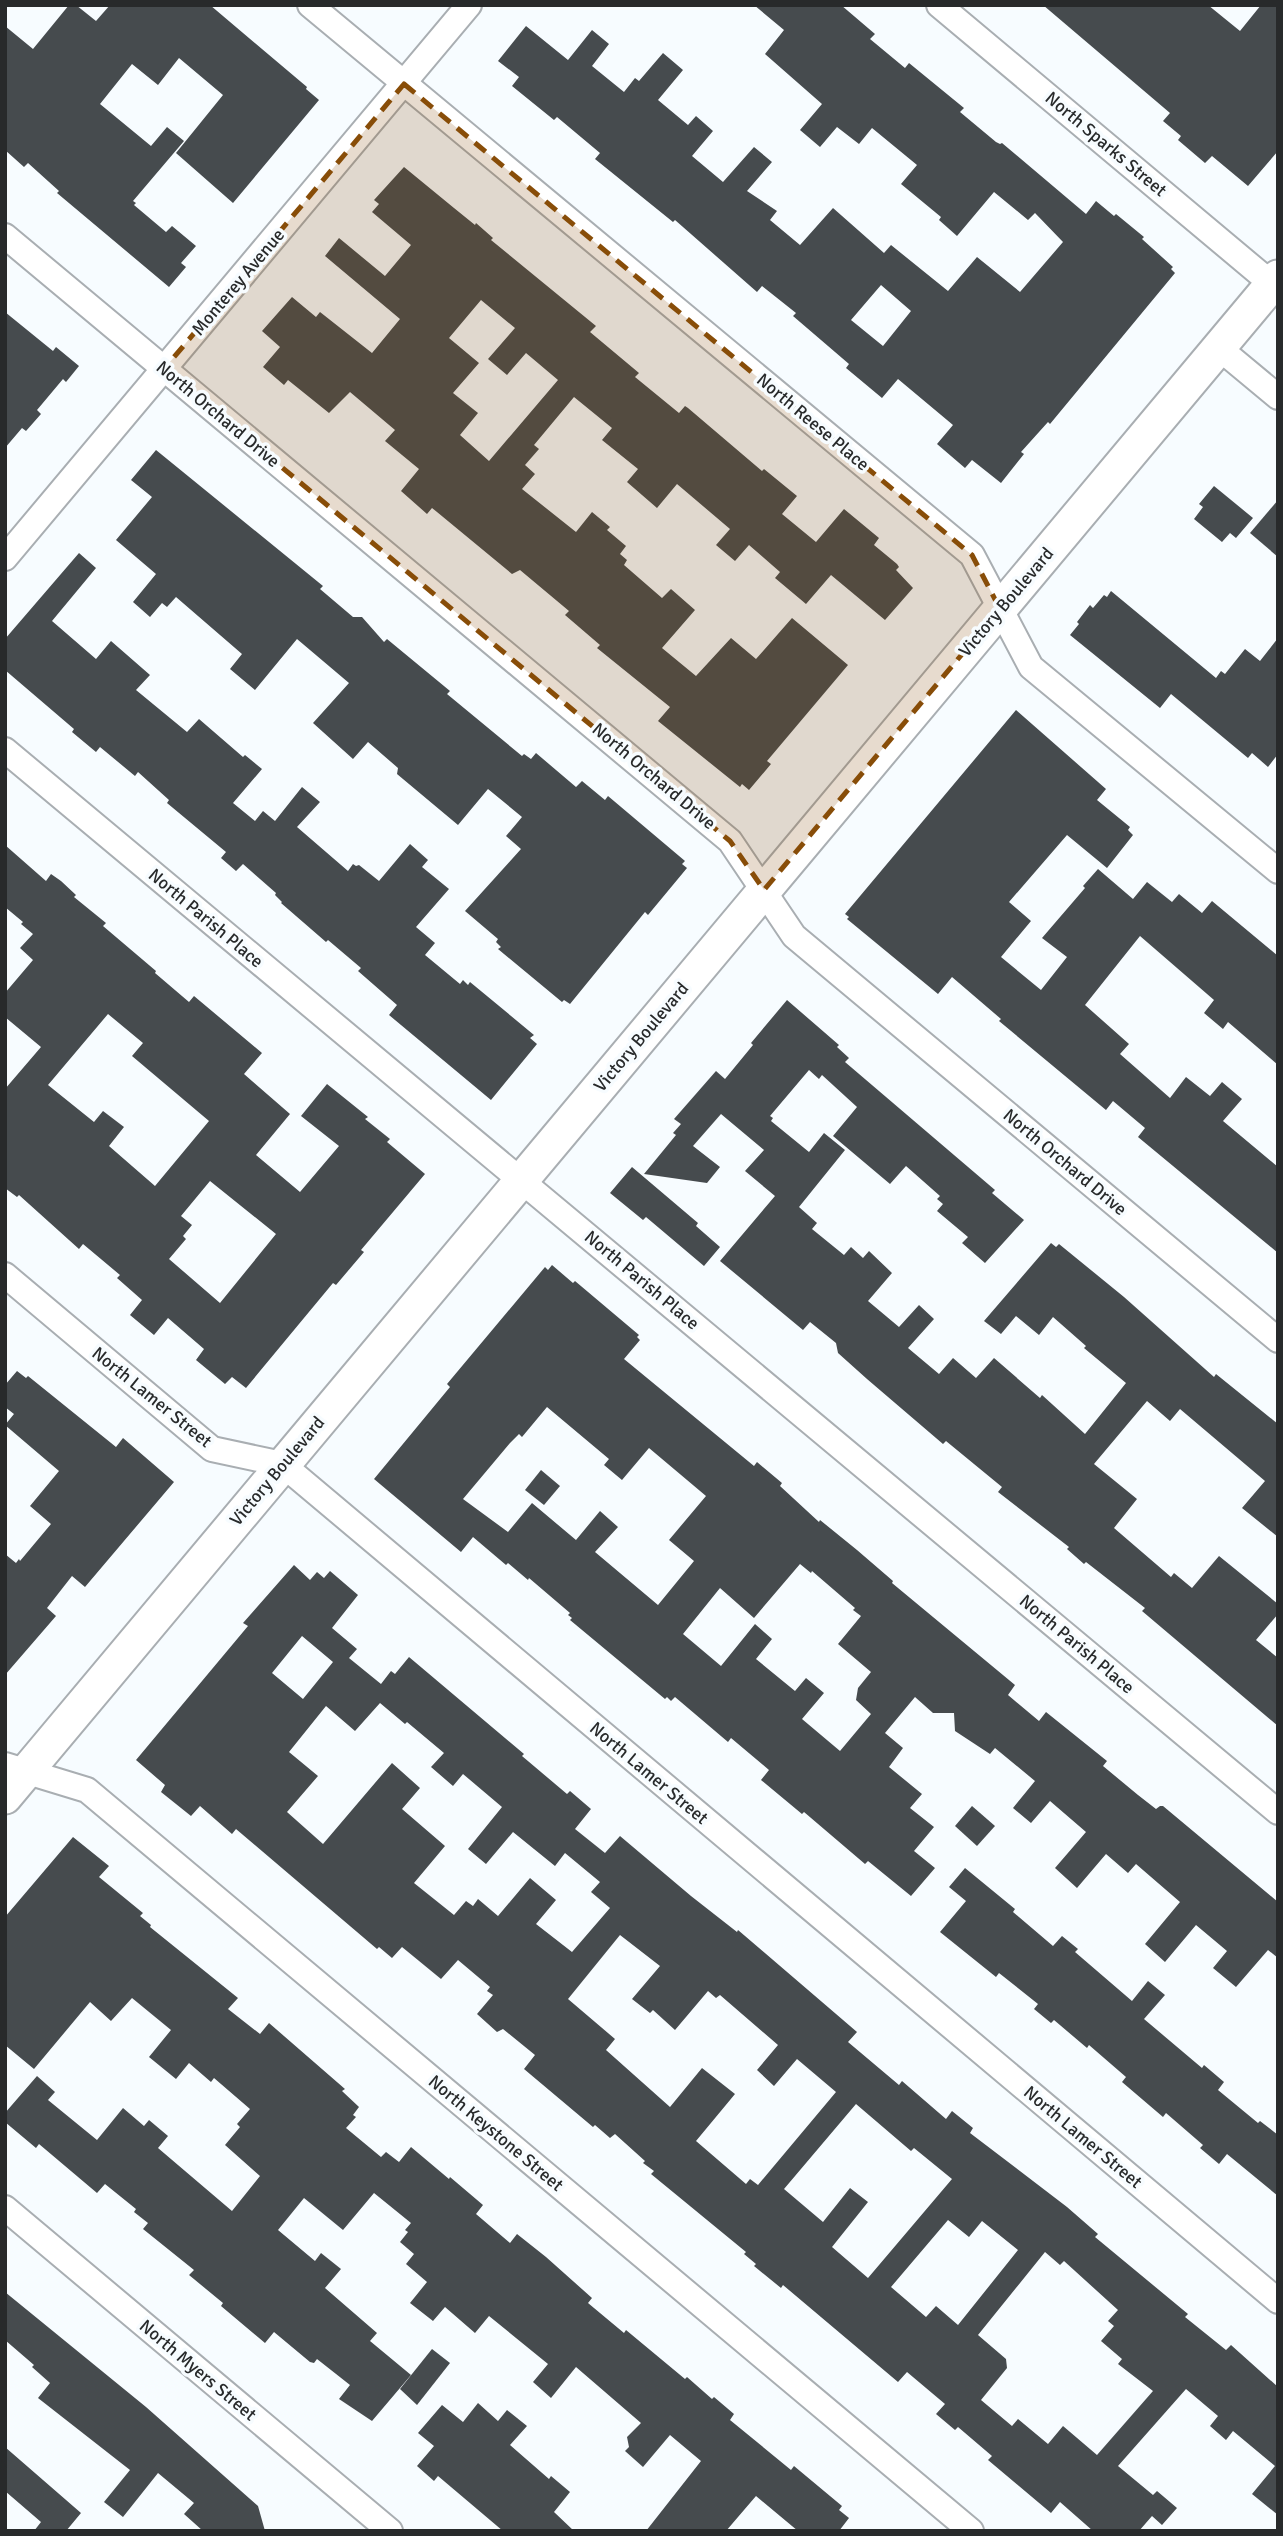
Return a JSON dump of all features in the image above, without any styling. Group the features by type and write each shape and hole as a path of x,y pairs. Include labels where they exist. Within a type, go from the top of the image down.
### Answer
{"main road":[{"name":"Victory Boulevard","path":"5,1797 16,1768 282,1464 1275,280"}],"street":[{"name":"North Reese Place","path":"310,5 972,555 1031,667 1278,871"},
{"name":"Monterey Avenue","path":"5,558 469,5"},
{"name":"North Sparks Street","path":"939,5 1275,280"},
{"name":"North Orchard Drive","path":"5,236 730,841 794,936 1278,1340"},
{"path":"1219,348 1278,397"},
{"name":"North Parish Place","path":"5,750 1278,1812"},
{"name":"North Lamer Street","path":"5,1275 212,1449 282,1464 1278,2301"},
{"name":"North Keystone Street","path":"16,1768 87,1790 971,2531"},
{"name":"North Myers Street","path":"5,2208 390,2531"}],"highlighted area":[{"path":"404,84 972,555 1000,609 764,890 730,841 164,369"}],"building":[{"path":"69,5 76,5 96,21 110,5 210,5 319,100 233,203 176,153 223,95 179,58 158,85 132,64 100,104 151,146 167,127 184,141 133,201 136,203 134,205 166,232 172,226 196,246 181,263 186,267 169,287 57,193 59,191 28,163 24,167 5,150 5,26 33,49"},
{"path":"754,5 841,5 875,34 870,39 905,68 909,63 964,108 960,112 996,142 1002,143 1086,214 1096,201 1144,237 1142,239 1173,267 1171,269 1175,273 1050,424 1048,422 1021,452 1024,454 1001,483 972,460 965,468 937,444 953,425 898,379 882,398 846,368 849,364 793,316 796,313 762,286 757,292 675,220 673,222 595,159 600,153 557,117 554,120 512,86 519,77 498,61 526,26 568,60 592,30 609,44 592,66 624,92 635,78 639,81 663,53 683,70 658,100 688,125 696,116 713,131 692,156 723,182 754,147 772,162 747,191 777,211 770,220 800,245 833,208 884,253 891,245 948,291 977,257 1020,292 1063,242 1035,213 1028,220 994,192 957,236 939,220 941,217 901,184 917,165 872,128 859,144 837,127 820,147 800,130 822,104 765,54 784,30","holes":["881,285 911,311 883,346 851,320"]},
{"path":"1043,5 1208,5 1240,31 1261,5 1278,5 1278,151 1248,186 1212,156 1205,163 1178,140 1181,136 1163,121 1170,113"},
{"path":"404,167 475,225 476,223 493,238 491,240 596,326 590,332 639,373 635,377 679,413 685,406 688,408 762,471 764,469 797,496 782,514 816,542 844,509 879,538 874,545 897,564 899,567 896,570 913,588 885,620 831,575 806,604 775,578 780,572 749,545 735,561 716,545 730,529 677,484 657,508 627,482 638,469 602,440 612,428 574,397 534,445 539,449 525,465 535,474 522,489 576,532 592,512 610,527 607,530 626,546 620,554 627,560 624,565 662,598 671,589 695,610 662,648 696,676 731,638 756,659 792,618 848,665 767,761 771,764 749,790 742,784 740,787 658,721 670,707 597,648 600,645 565,615 569,611 520,570 512,574 432,508 427,514 401,491 419,469 385,441 395,430 350,392 329,413 288,380 284,385 263,367 280,347 262,331 292,297 316,317 320,312 372,353 400,319 325,256 339,238 385,276 411,245 372,212 379,204 374,200","holes":["481,300 515,328 488,359 507,375 526,353 558,380 489,461 460,435 478,413 453,393 479,363 449,338"]},
{"path":"5,312 53,351 56,347 79,366 66,382 63,379 37,410 41,414 26,431 22,428 5,448"},
{"path":"156,450 323,586 320,589 353,617 362,617 384,642 387,639 450,691 447,694 522,756 524,754 531,759 536,753 576,787 582,781 605,800 608,796 685,861 682,864 687,868 648,915 645,912 570,1004 564,1000 562,1002 498,949 501,947 496,942 498,939 465,911 521,849 506,836 522,817 488,789 458,825 397,774 398,768 368,742 353,759 313,723 349,683 297,639 255,690 230,669 242,654 176,597 167,607 162,603 150,617 133,602 156,574 116,540 152,497 131,480"},
{"path":"1214,486 1253,518 1236,538 1230,533 1222,542 1194,519 1203,507 1199,504"},
{"path":"1278,500 1278,557 1250,533"},
{"path":"79,553 96,568 52,621 96,659 111,641 150,675 136,690 187,732 199,719 243,757 245,755 262,769 233,803 255,821 263,811 275,821 302,787 320,802 297,827 348,871 353,864 359,865 379,881 410,844 428,860 422,867 449,889 416,927 435,943 425,955 460,984 463,980 468,985 470,982 534,1035 530,1038 537,1044 491,1100 389,1015 397,1005 358,971 361,968 281,903 276,893 243,864 236,871 221,858 226,852 167,803 169,800 138,772 135,776 100,747 96,752 72,732 74,729 5,670 5,639"},
{"path":"1111,591 1216,678 1221,671 1225,674 1245,649 1260,661 1278,638 1278,754 1268,767 1252,753 1248,758 1171,694 1160,708 1070,635 1090,605 1093,608"},
{"path":"1016,710 1106,789 1097,800 1130,827 1128,830 1133,835 1107,868 1067,835 1009,902 1031,921 1001,957 1041,990 1067,957 1042,938 1098,869 1133,899 1147,882 1172,902 1179,894 1202,913 1212,901 1278,956 1278,1065 1228,1022 1223,1029 1204,1013 1214,1000 1140,936 1085,1005 1129,1044 1120,1054 1170,1098 1186,1077 1210,1096 1222,1082 1242,1099 1223,1121 1278,1167 1278,1253 1138,1137 1145,1128 1113,1101 1106,1110 999,1021 1001,1019 952,977 938,994 847,919 849,917 845,914"},
{"path":"5,845 46,881 51,874 61,881 76,895 74,897 106,923 103,926 156,971 155,973 189,1002 194,996 262,1053 244,1074 290,1114 256,1155 300,1192 339,1146 301,1116 327,1084 368,1117 365,1119 390,1139 387,1142 425,1174 361,1250 364,1252 336,1285 333,1283 246,1388 232,1377 225,1384 196,1360 204,1349 168,1318 154,1335 130,1315 142,1300 117,1278 120,1275 83,1244 79,1249 19,1195 17,1197 5,1188 5,1089 41,1047 5,1017 5,993 33,960 20,948 33,934 5,907","holes":["108,1014 143,1043 132,1056 209,1121 155,1186 109,1146 124,1127 103,1111 94,1122 48,1085","210,1181 276,1234 220,1303 169,1259 186,1239 183,1236 192,1225 181,1216"]},
{"path":"787,1000 839,1045 837,1047 849,1058 845,1062 995,1190 992,1193 1024,1220 985,1263 962,1243 968,1237 937,1211 943,1204 937,1199 940,1196 906,1166 890,1184 833,1136 857,1107 822,1075 819,1079 809,1070 770,1116 773,1118 771,1121 809,1152 824,1133 845,1150 799,1207 817,1223 812,1229 844,1255 851,1247 863,1258 869,1251 892,1273 868,1301 899,1327 919,1305 934,1319 908,1348 939,1374 953,1358 976,1378 994,1358 1040,1398 1042,1395 1085,1434 1126,1383 1084,1348 1086,1346 1053,1317 1039,1335 1016,1316 1001,1334 984,1321 1051,1243 1056,1247 1059,1244 1124,1297 1214,1377 1216,1374 1278,1424 1278,1537 1242,1508 1265,1481 1180,1409 1170,1421 1147,1401 1094,1464 1137,1499 1114,1528 1171,1577 1174,1573 1192,1588 1219,1556 1278,1604 1278,1614 1256,1640 1278,1658 1278,1726 1142,1611 1145,1608 1086,1562 1084,1564 1067,1549 1069,1547 998,1492 1002,1487 946,1441 943,1444 867,1379 838,1353 836,1343 810,1322 803,1330 720,1261 775,1196 745,1171 764,1150 721,1114 693,1146 720,1167 707,1183 644,1174 676,1135 673,1133 681,1124 674,1119 716,1071 725,1079"},
{"path":"632,1167 698,1223 696,1226 720,1247 704,1266 646,1217 643,1220 610,1193"},
{"path":"552,1265 573,1283 575,1281 639,1335 637,1337 640,1340 624,1359 754,1466 757,1462 782,1483 780,1486 819,1522 820,1520 857,1550 893,1581 892,1583 1015,1685 1008,1695 1039,1721 1046,1712 1107,1761 1103,1766 1138,1795 1156,1809 1163,1806 1278,1902 1278,1958 1268,1950 1236,1987 1213,1968 1227,1951 1196,1925 1165,1962 1145,1944 1180,1902 1136,1864 1128,1873 1106,1854 1077,1888 1055,1868 1086,1832 1050,1801 1031,1823 1013,1808 1035,1781 995,1748 990,1754 955,1731 954,1713 933,1713 915,1697 885,1733 903,1748 889,1767 922,1794 910,1808 934,1827 914,1851 935,1868 911,1896 868,1861 865,1864 804,1812 802,1814 761,1780 769,1770 731,1738 728,1742 675,1697 671,1701 667,1697 665,1699 570,1620 570,1613 529,1578 528,1580 508,1563 506,1565 473,1537 461,1552 374,1479 450,1387 447,1384 545,1267 548,1270","holes":["547,1407 609,1459 604,1465 622,1480 649,1448 706,1496 669,1540 694,1561 658,1605 595,1552 618,1527 600,1511 576,1540 532,1503 508,1532 463,1499 510,1443 519,1434 522,1437","800,1564 811,1573 812,1571 861,1616 838,1644 871,1672 858,1688 856,1700 871,1714 840,1751 802,1719 824,1693 806,1678 795,1691 756,1659 772,1639 755,1624 721,1666 683,1634 720,1588 754,1618"]},
{"path":"17,1371 26,1378 28,1376 116,1447 123,1438 174,1482 85,1587 72,1576 47,1608 56,1616 5,1675 5,1554 16,1563 19,1559 20,1561 51,1524 30,1506 59,1471 5,1425 14,1414 5,1407 5,1385"},
{"path":"541,1470 560,1486 544,1505 525,1490"},
{"path":"294,1565 310,1580 317,1572 324,1578 330,1571 358,1595 332,1628 357,1649 349,1658 381,1684 391,1671 395,1674 409,1657 567,1794 570,1791 591,1809 575,1829 605,1853 620,1836 691,1896 737,1932 738,1930 857,2032 848,2042 899,2085 902,2081 946,2119 952,2111 973,2128 970,2133 1067,2207 1098,2234 1095,2237 1188,2314 1185,2317 1226,2350 1231,2345 1278,2387 1278,2515 1252,2494 1275,2466 1233,2431 1226,2440 1210,2426 1218,2416 1186,2389 1118,2466 1153,2495 1157,2491 1177,2508 1162,2525 1152,2516 1139,2531 1093,2531 1060,2502 1051,2513 988,2460 992,2456 958,2427 955,2430 936,2414 945,2404 907,2372 898,2382 783,2285 781,2288 754,2266 756,2264 744,2254 746,2252 651,2174 654,2171 643,2163 645,2161 615,2134 610,2138 595,2125 593,2127 524,2069 535,2055 503,2029 497,2032 477,2014 493,1995 487,1991 490,1987 458,1960 441,1979 402,1947 392,1958 379,1947 377,1949 236,1829 232,1834 200,1806 191,1816 161,1792 165,1785 136,1760 248,1626 243,1623","holes":["302,1636 333,1662 303,1699 272,1673","380,1703 444,1753 431,1767 453,1786 463,1774 502,1807 468,1849 486,1864 513,1832 555,1866 565,1853 600,1882 591,1892 610,1908 572,1952 536,1924 556,1900 530,1878 498,1916 478,1899 473,1906 466,1901 454,1915 414,1883 445,1846 402,1809 420,1788 392,1763 323,1844 287,1812 318,1776 289,1752 326,1706 355,1731","620,1935 660,1966 632,1999 650,2013 653,2010 675,2030 708,1991 716,1998 720,1995 778,2045 757,2070 774,2086 797,2059 836,2092 758,2185 750,2179 746,2184 696,2141 735,2094 702,2068 670,2107 606,2050 615,2039 568,1999","856,2104 911,2151 914,2148 952,2179 868,2278 832,2247 868,2202 850,2188 823,2222 784,2189","948,2220 969,2237 982,2221 1018,2250 958,2325 936,2306 926,2317 891,2287","1045,2252 1060,2265 1064,2261 1118,2310 1108,2321 1114,2326 1101,2341 1122,2359 1118,2364 1153,2391 1097,2455 1063,2426 1048,2444 1018,2419 1012,2426 981,2400 1007,2368 1006,2359 978,2335"]},
{"path":"972,1806 995,1826 977,1846 955,1826"},
{"path":"73,1837 109,1866 99,1877 143,1913 140,1916 150,1927 238,1998 228,2009 260,2034 269,2023 345,2089 342,2091 359,2107 353,2115 356,2117 346,2128 381,2157 386,2152 399,2162 411,2147 449,2179 450,2177 483,2205 476,2214 510,2243 517,2234 592,2298 588,2303 624,2333 626,2330 685,2379 687,2377 712,2399 714,2397 734,2414 730,2420 791,2470 794,2466 842,2506 839,2510 849,2518 839,2531 798,2531 756,2496 726,2531 646,2531 701,2461 670,2435 643,2467 625,2451 629,2447 627,2437 641,2423 576,2367 551,2398 533,2382 548,2364 489,2316 475,2333 445,2307 433,2321 410,2303 427,2282 406,2264 414,2254 400,2242 411,2223 374,2193 343,2230 304,2198 278,2230 315,2261 321,2253 341,2269 325,2288 377,2333 370,2341 411,2375 372,2421 339,2399 350,2385 317,2359 314,2363 310,2362 274,2332 265,2343 221,2306 223,2303 189,2275 194,2270 143,2229 148,2223 134,2212 136,2209 105,2184 97,2193 39,2144 36,2148 5,2122 5,2113 37,2076 55,2092 48,2100 97,2140 123,2108 144,2126 149,2120 168,2136 158,2148 232,2211 260,2176 225,2145 240,2127 237,2124 250,2109 214,2078 211,2082 189,2063 176,2079 149,2057 171,2030 132,1998 111,2021 90,2002 34,2069 5,2045 5,1917"},
{"path":"965,1868 1015,1909 1013,1912 1053,1946 1062,1936 1078,1949 1075,1952 1132,2001 1148,1981 1165,1995 1144,2019 1202,2068 1204,2065 1224,2082 1218,2090 1258,2123 1260,2121 1278,2135 1278,2196 1227,2154 1219,2164 1200,2148 1203,2145 1166,2113 1163,2117 1122,2082 1126,2077 1089,2045 1087,2048 1054,2020 1051,2023 1034,2009 1038,2004 999,1973 996,1977 940,1932 966,1901 949,1887"},
{"path":"5,2292 146,2407 258,2506 265,2531 203,2531 184,2514 194,2503 158,2473 123,2517 104,2502 130,2470 38,2398 50,2383 5,2340"},
{"path":"432,2349 450,2363 417,2405 400,2389"},
{"path":"478,2403 498,2421 507,2410 527,2426 510,2445 549,2479 551,2476 570,2492 554,2512 574,2531 503,2531 438,2476 434,2481 417,2466 434,2446 418,2433 442,2405 463,2422"},
{"path":"5,2447 81,2513 66,2531 34,2531 41,2522 5,2491"}]}
